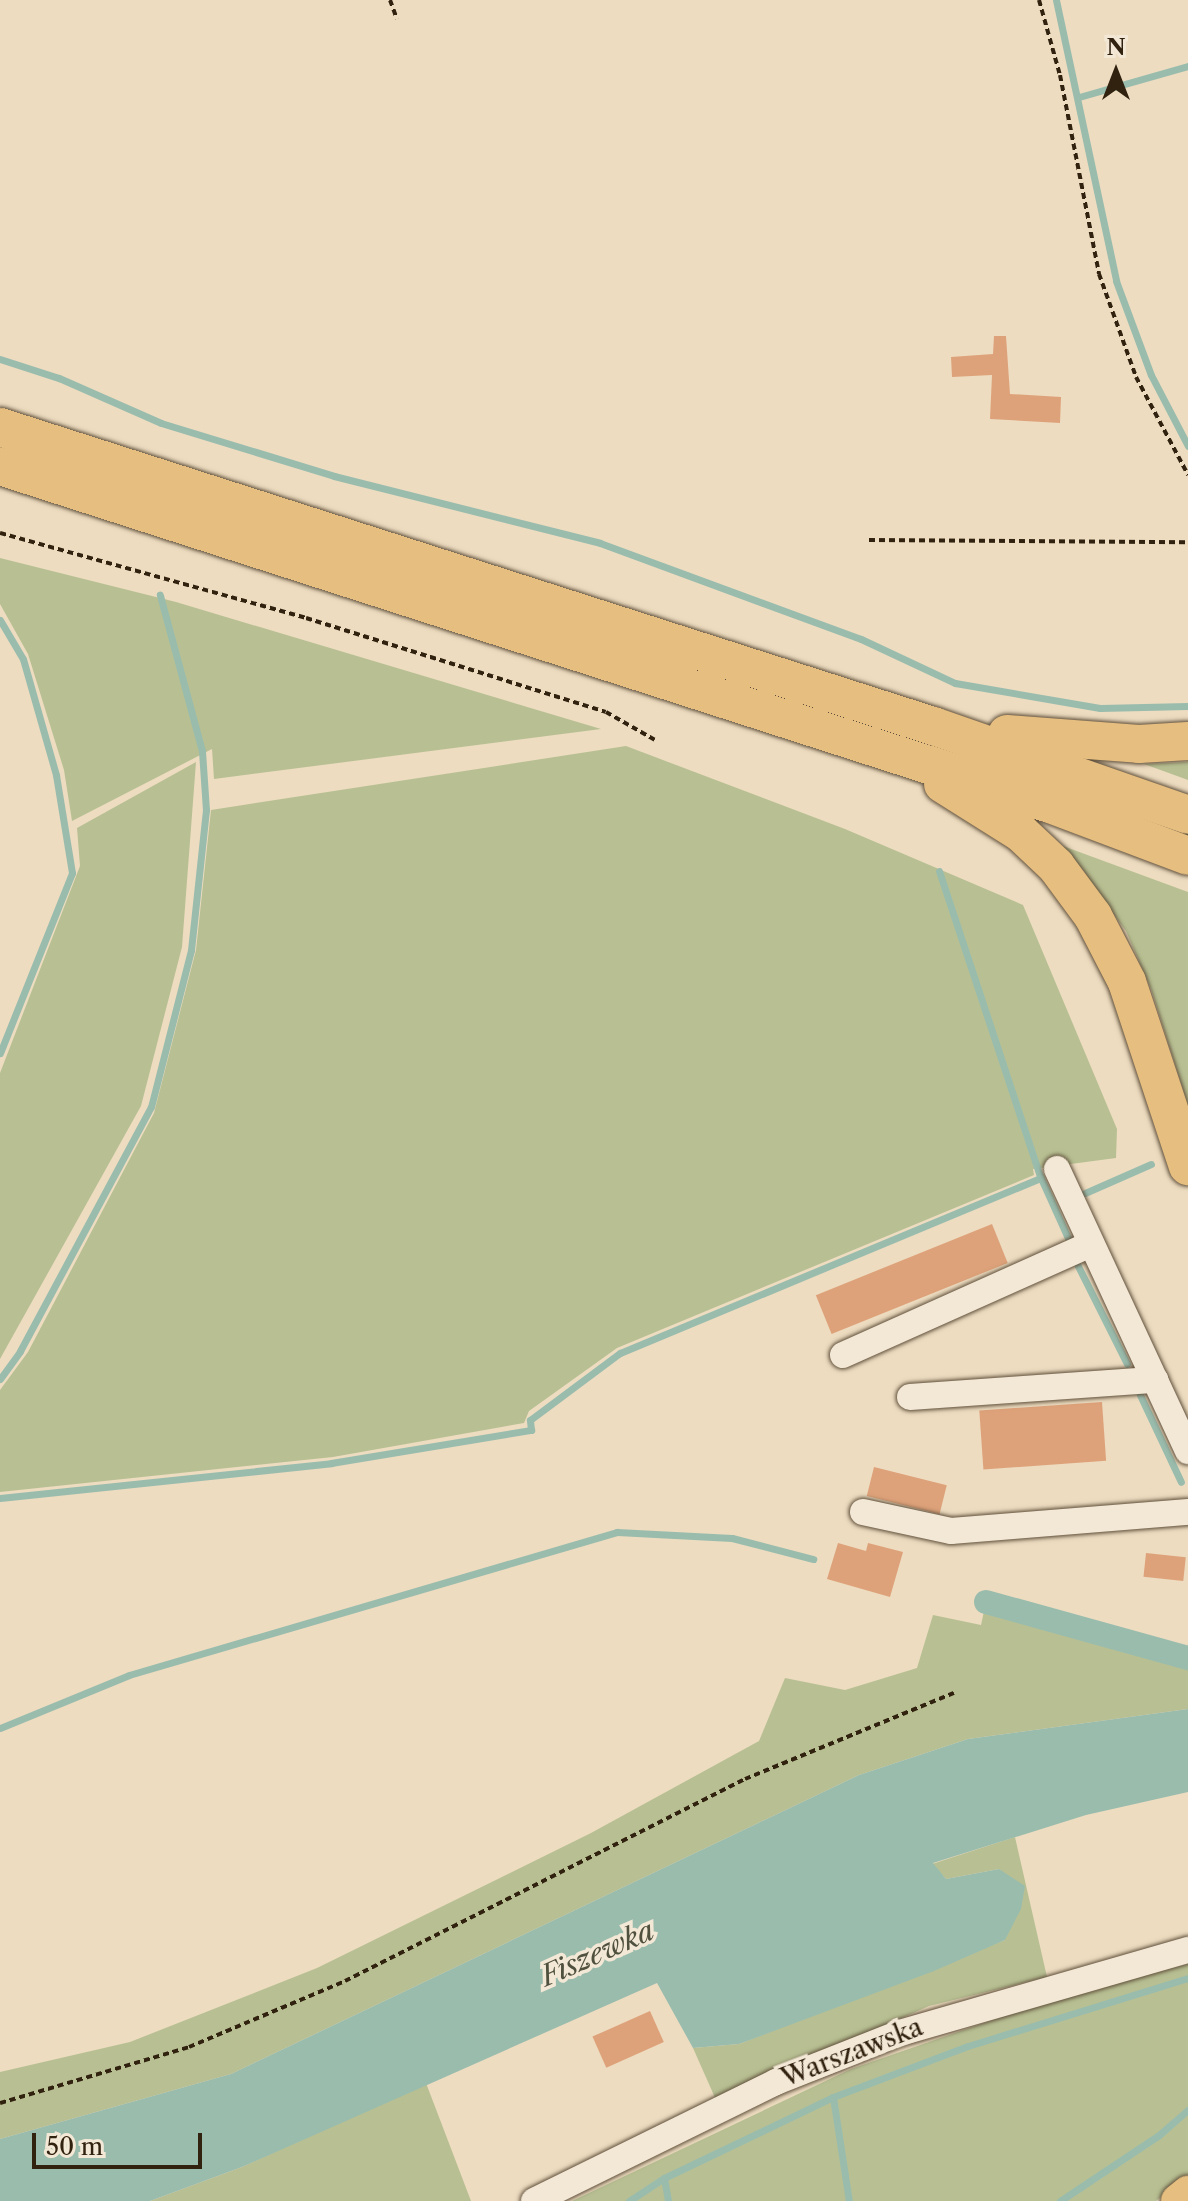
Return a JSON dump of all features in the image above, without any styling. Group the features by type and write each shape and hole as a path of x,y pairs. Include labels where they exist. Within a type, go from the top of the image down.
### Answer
{"highway":[{"path":"0,427 933,726 1188,815"},
{"path":"0,466 897,754 1188,856"},
{"path":"933,726 1070,740 1188,741"},
{"path":"897,754 1021,833 1056,866 1093,916 1127,982 1188,1166"}],"main road":[{"path":"1178,2201 1188,2193"}],"lane":[{"path":"1057,1169 1188,1451"},
{"path":"843,1355 1091,1244"},
{"path":"910,1397 1155,1380"},
{"path":"863,1512 951,1531 1187,1512"},
{"name":"Warszawska","path":"534,2201 776,2082 900,2033 1188,1950"}],"path":[{"path":"390,0 397,19"},
{"path":"1039,0 1060,75 1099,274 1136,377 1188,475"},
{"path":"0,533 306,618 606,712 655,740"},
{"path":"869,540 1188,542"},
{"path":"0,2103 189,2047 316,1993 745,1779 954,1693"}],"shaded area":[{"path":"0,558 176,602 601,729 214,779 212,749 72,821 64,770 28,654 0,604"},
{"path":"626,746 845,829 1023,905 1117,1129 1116,1158 1033,1169 1034,1175 617,1348 529,1411 524,1423 333,1457 0,1492 0,1390 28,1352 154,1113 196,950 211,810"},
{"path":"196,762 182,947 141,1106 0,1359 0,1073 80,866 77,828"},
{"path":"1188,762 1188,780 1144,764"},
{"path":"1063,846 1188,892 1188,1105 1151,989 1126,931"},
{"path":"986,1602 1185,1657 1188,1644 1188,1709 968,1739 859,1775 231,2074 0,2139 0,2072 130,2042 317,1968 591,1833 759,1741 785,1678 845,1690 917,1668 933,1615 981,1625"},
{"path":"1015,1837 1047,1977 929,2006 716,2100 693,2048 739,2044 1005,1940 999,1869 946,1879 932,1864"},
{"path":"1188,1964 1188,2177 1156,2201 572,2201 851,2069 1053,1999"},
{"path":"426,2083 471,2201 150,2201 242,2167"}],"water":[{"name":"Fiszewka","path":"1188,1709 1188,1792 1086,1815 933,1863 946,1879 999,1869 1025,1886 1021,1909 1005,1940 934,1971 739,2044 693,2048 657,1983 242,2167 150,2201 0,2201 0,2139 231,2074 859,1775 968,1739"}],"building":[{"path":"994,336 1006,336 1010,394 1061,397 1060,423 990,419 992,375 952,377 951,357 993,354"},
{"path":"992,1224 1008,1263 832,1334 816,1295"},
{"path":"1102,1402 1106,1461 983,1469 979,1411"},
{"path":"874,1467 947,1485 940,1514 867,1496"},
{"path":"838,1543 866,1551 868,1543 903,1552 890,1597 827,1579"},
{"path":"1146,1553 1186,1557 1183,1581 1143,1577"},
{"path":"650,2011 664,2042 606,2068 592,2037"}],"waterway":[{"path":"1056,0 1116,281 1151,375 1188,446"},
{"path":"1079,97 1188,66"},
{"path":"0,359 59,378 161,423 334,476 600,543 861,639 955,683 1100,708 1188,706"},
{"path":"0,1379 20,1351 151,1107 191,950 206,810 202,751 160,595"},
{"path":"0,620 23,659 56,775 72,873 0,1053"},
{"path":"939,871 1040,1176 1068,1238"},
{"path":"1085,1193 1151,1164"},
{"path":"0,1498 331,1463 531,1430 530,1420 620,1353 1041,1178"},
{"path":"1076,1262 1127,1364"},
{"path":"1140,1395 1181,1482"},
{"path":"0,1728 129,1675 617,1532 732,1538 813,1559"},
{"path":"986,1602 1188,1658"},
{"path":"629,2201 664,2178 833,2097 968,2046 1188,1978"},
{"path":"833,2097 849,2201"},
{"path":"1060,2201 1159,2135 1188,2110"},
{"path":"664,2178 668,2201"}]}
